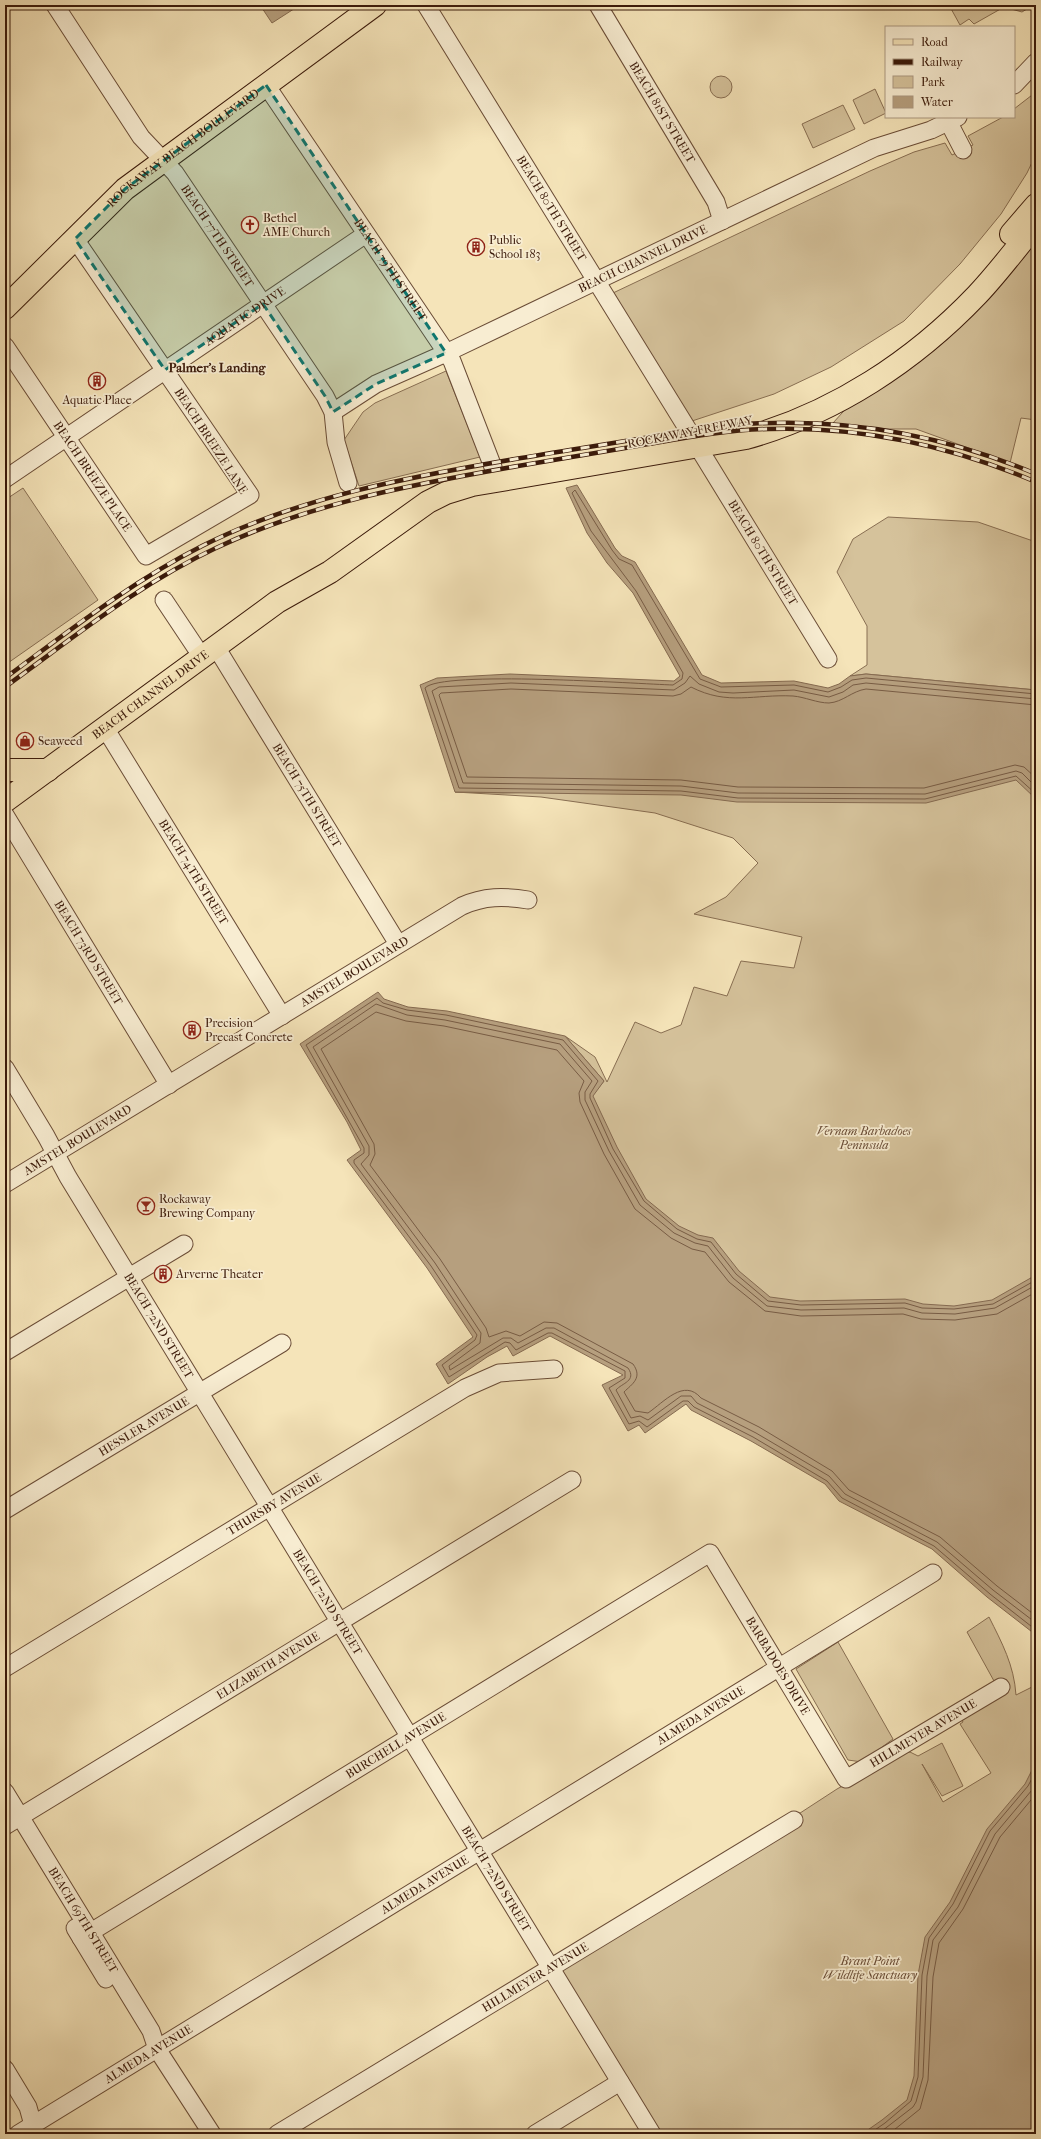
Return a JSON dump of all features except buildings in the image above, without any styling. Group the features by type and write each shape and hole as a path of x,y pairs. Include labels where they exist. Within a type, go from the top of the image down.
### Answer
{"main road":[{"name":"ROCKAWAY BEACH BOULEVARD","path":"5,308 122,192 375,5"},
{"name":"ROCKAWAY FREEWAY","path":"362,539 428,502 459,488 694,440 725,427 773,414 819,395 868,368 908,340 944,310 977,276 1036,206"},
{"name":"ROCKAWAY FREEWAY","path":"362,539 431,484 456,474 493,467 694,440 746,438 787,425 831,405 875,379 918,349 956,316 988,283 1036,225"},
{"name":"BEACH CHANNEL DRIVE","path":"6,814 48,770 277,602 323,560 362,539"},
{"path":"5,770 48,770"}],"street":[{"name":"BEACH 77TH STREET","path":"55,5 141,137 175,173 325,396 333,412 336,442 348,482"},
{"name":"BEACH 80TH STREET","path":"426,5 828,659"},
{"name":"BEACH 81ST STREET","path":"598,5 716,202 722,221"},
{"path":"1015,84 1036,62"},
{"path":"1015,88 1036,78"},
{"name":"BEACH 79TH STREET","path":"266,85 446,353 458,375 493,467"},
{"name":"BEACH CHANNEL DRIVE","path":"333,412 376,384 446,353 874,148 931,130 953,119"},
{"path":"953,119 963,150"},
{"name":"AQUATIC DRIVE","path":"5,479 366,234"},
{"name":"BEACH BREEZE LANE","path":"75,238 250,495 198,526"},
{"name":"BEACH BREEZE PLACE","path":"5,346 146,556 198,526"},
{"name":"BEACH 75TH STREET","path":"164,600 209,652 398,944"},
{"name":"BEACH 74TH STREET","path":"105,728 282,1016"},
{"name":"BEACH 73RD STREET","path":"6,814 169,1085"},
{"name":"AMSTEL BOULEVARD","path":"5,1184 398,944 468,903 498,896 528,900"},
{"name":"BEACH 72ND STREET","path":"5,1068 128,1277 551,1966 652,2134"},
{"path":"5,1352 184,1244"},
{"name":"HESSLER AVENUE","path":"5,1510 282,1343"},
{"name":"THURSBY AVENUE","path":"5,1668 444,1400 487,1377 506,1372 554,1369"},
{"name":"ELIZABETH AVENUE","path":"10,1820 572,1480"},
{"name":"BARBADOES DRIVE","path":"710,1553 846,1779"},
{"name":"BURCHELL AVENUE","path":"86,1935 710,1553"},
{"name":"ALMEDA AVENUE","path":"18,2134 35,2130 157,2049 933,1573"},
{"name":"HILLMEYER AVENUE","path":"846,1779 1001,1687"},
{"name":"BEACH 69TH STREET","path":"5,1792 10,1820 151,2031 157,2049 212,2134"},
{"name":"HILLMEYER AVENUE","path":"277,2134 551,1966 794,1820"},
{"path":"5,2069 28,2107 35,2130"},
{"path":"535,2134 620,2082"},
{"path":"5,2091 18,2113 35,2130"}],"highlighted area":[{"path":"266,85 446,353 376,384 333,412 325,396 263,304 165,370 75,239 125,189"}],"green space":[{"path":"949,5 1025,5 1027,9 1022,12 1004,7 974,24 969,19 960,25"},
{"path":"717,76 725,76 732,83 732,91 725,98 717,98 710,91 710,83"},
{"path":"875,89 885,114 864,124 853,100"},
{"path":"1036,92 1036,154 1027,173 1001,214 960,264 904,321 831,367 774,394 692,421 613,293 870,171 914,152 945,143 952,155 973,145 968,136 1001,118 1015,118 1015,108"},
{"path":"843,105 855,129 813,148 802,124"},
{"path":"1036,238 1036,420 1021,418 1010,463 916,429 874,429 833,423 851,403"},
{"path":"446,371 480,457 359,486 344,440 363,412 375,403"},
{"path":"23,488 98,600 5,665 5,500"},
{"path":"888,517 978,522 1036,542 1036,690 866,674 850,676 867,665 867,626 837,572 853,539"},
{"name":"Vernam Barbadoes Peninsula","path":"1036,778 1036,1286 990,1307 800,1318 660,1228 589,1100 604,1081 565,1036 595,1057 607,1082 635,1022 661,1033 681,1025 694,987 727,996 741,961 794,968 802,937 694,914 726,897 758,863 733,838 655,813 541,797 455,792 503,793"},
{"name":"Brant Point Wildlife Sanctuary","path":"989,1617 1003,1645 1010,1664 1016,1695 1036,1685 1036,2134 652,2134 551,1966 731,1858 837,1789 901,1754 910,1752 918,1756 942,1743 963,1786 942,1796 922,1764 943,1802 991,1773 960,1724 963,1722 962,1720 997,1694 994,1681 967,1632"},
{"path":"838,1642 893,1739 862,1762 848,1760 796,1669"}],"water":[{"path":"260,5 300,5 272,23"},
{"path":"577,485 615,548 622,556 635,562 702,675 721,683 794,681 828,688 839,684 850,676 866,674 1036,690 1036,799 1016,780 926,803 737,802 681,795 455,792 420,685 437,678 510,674 674,681 680,676 633,593 607,563 587,533 566,488"},
{"path":"378,992 384,999 408,1007 447,1011 565,1036 604,1081 593,1096 617,1147 646,1199 679,1226 698,1235 713,1238 739,1271 770,1297 800,1301 905,1299 923,1304 954,1306 992,1300 1036,1275 1036,1635 987,1597 932,1549 839,1501 825,1484 751,1441 691,1410 686,1404 645,1433 639,1425 628,1431 602,1385 623,1375 550,1336 513,1356 507,1346 487,1357 448,1384 436,1364 473,1337 427,1268 347,1160 361,1150 347,1122 300,1044"},
{"path":"1036,1762 1036,2134 862,2134 907,2100 914,2076 918,1975 925,1937 950,1902 987,1829 1025,1784"}],"railway":[{"path":"5,678 125,591 202,546 277,514 355,491 435,473 722,426 762,423 803,423 843,425 922,437 999,459 1036,474"},
{"path":"5,687 133,595 188,562 216,548 252,532 326,507 441,480 705,435 768,429 803,429 837,431 905,441 971,458 1036,482"}],"place":[{"name":"Bethel AME Church","path":"250,225"},
{"name":"Public School 183","path":"476,247"},
{"name":"Aquatic Place","path":"97,381"},
{"name":"Seaweed","path":"25,741"},
{"name":"Precision Precast Concrete","path":"192,1030"},
{"name":"Rockaway Brewing Company","path":"146,1206"},
{"name":"Arverne Theater","path":"163,1274"}],"district":[{"name":"Palmer's Landing","path":"217,367"}]}
